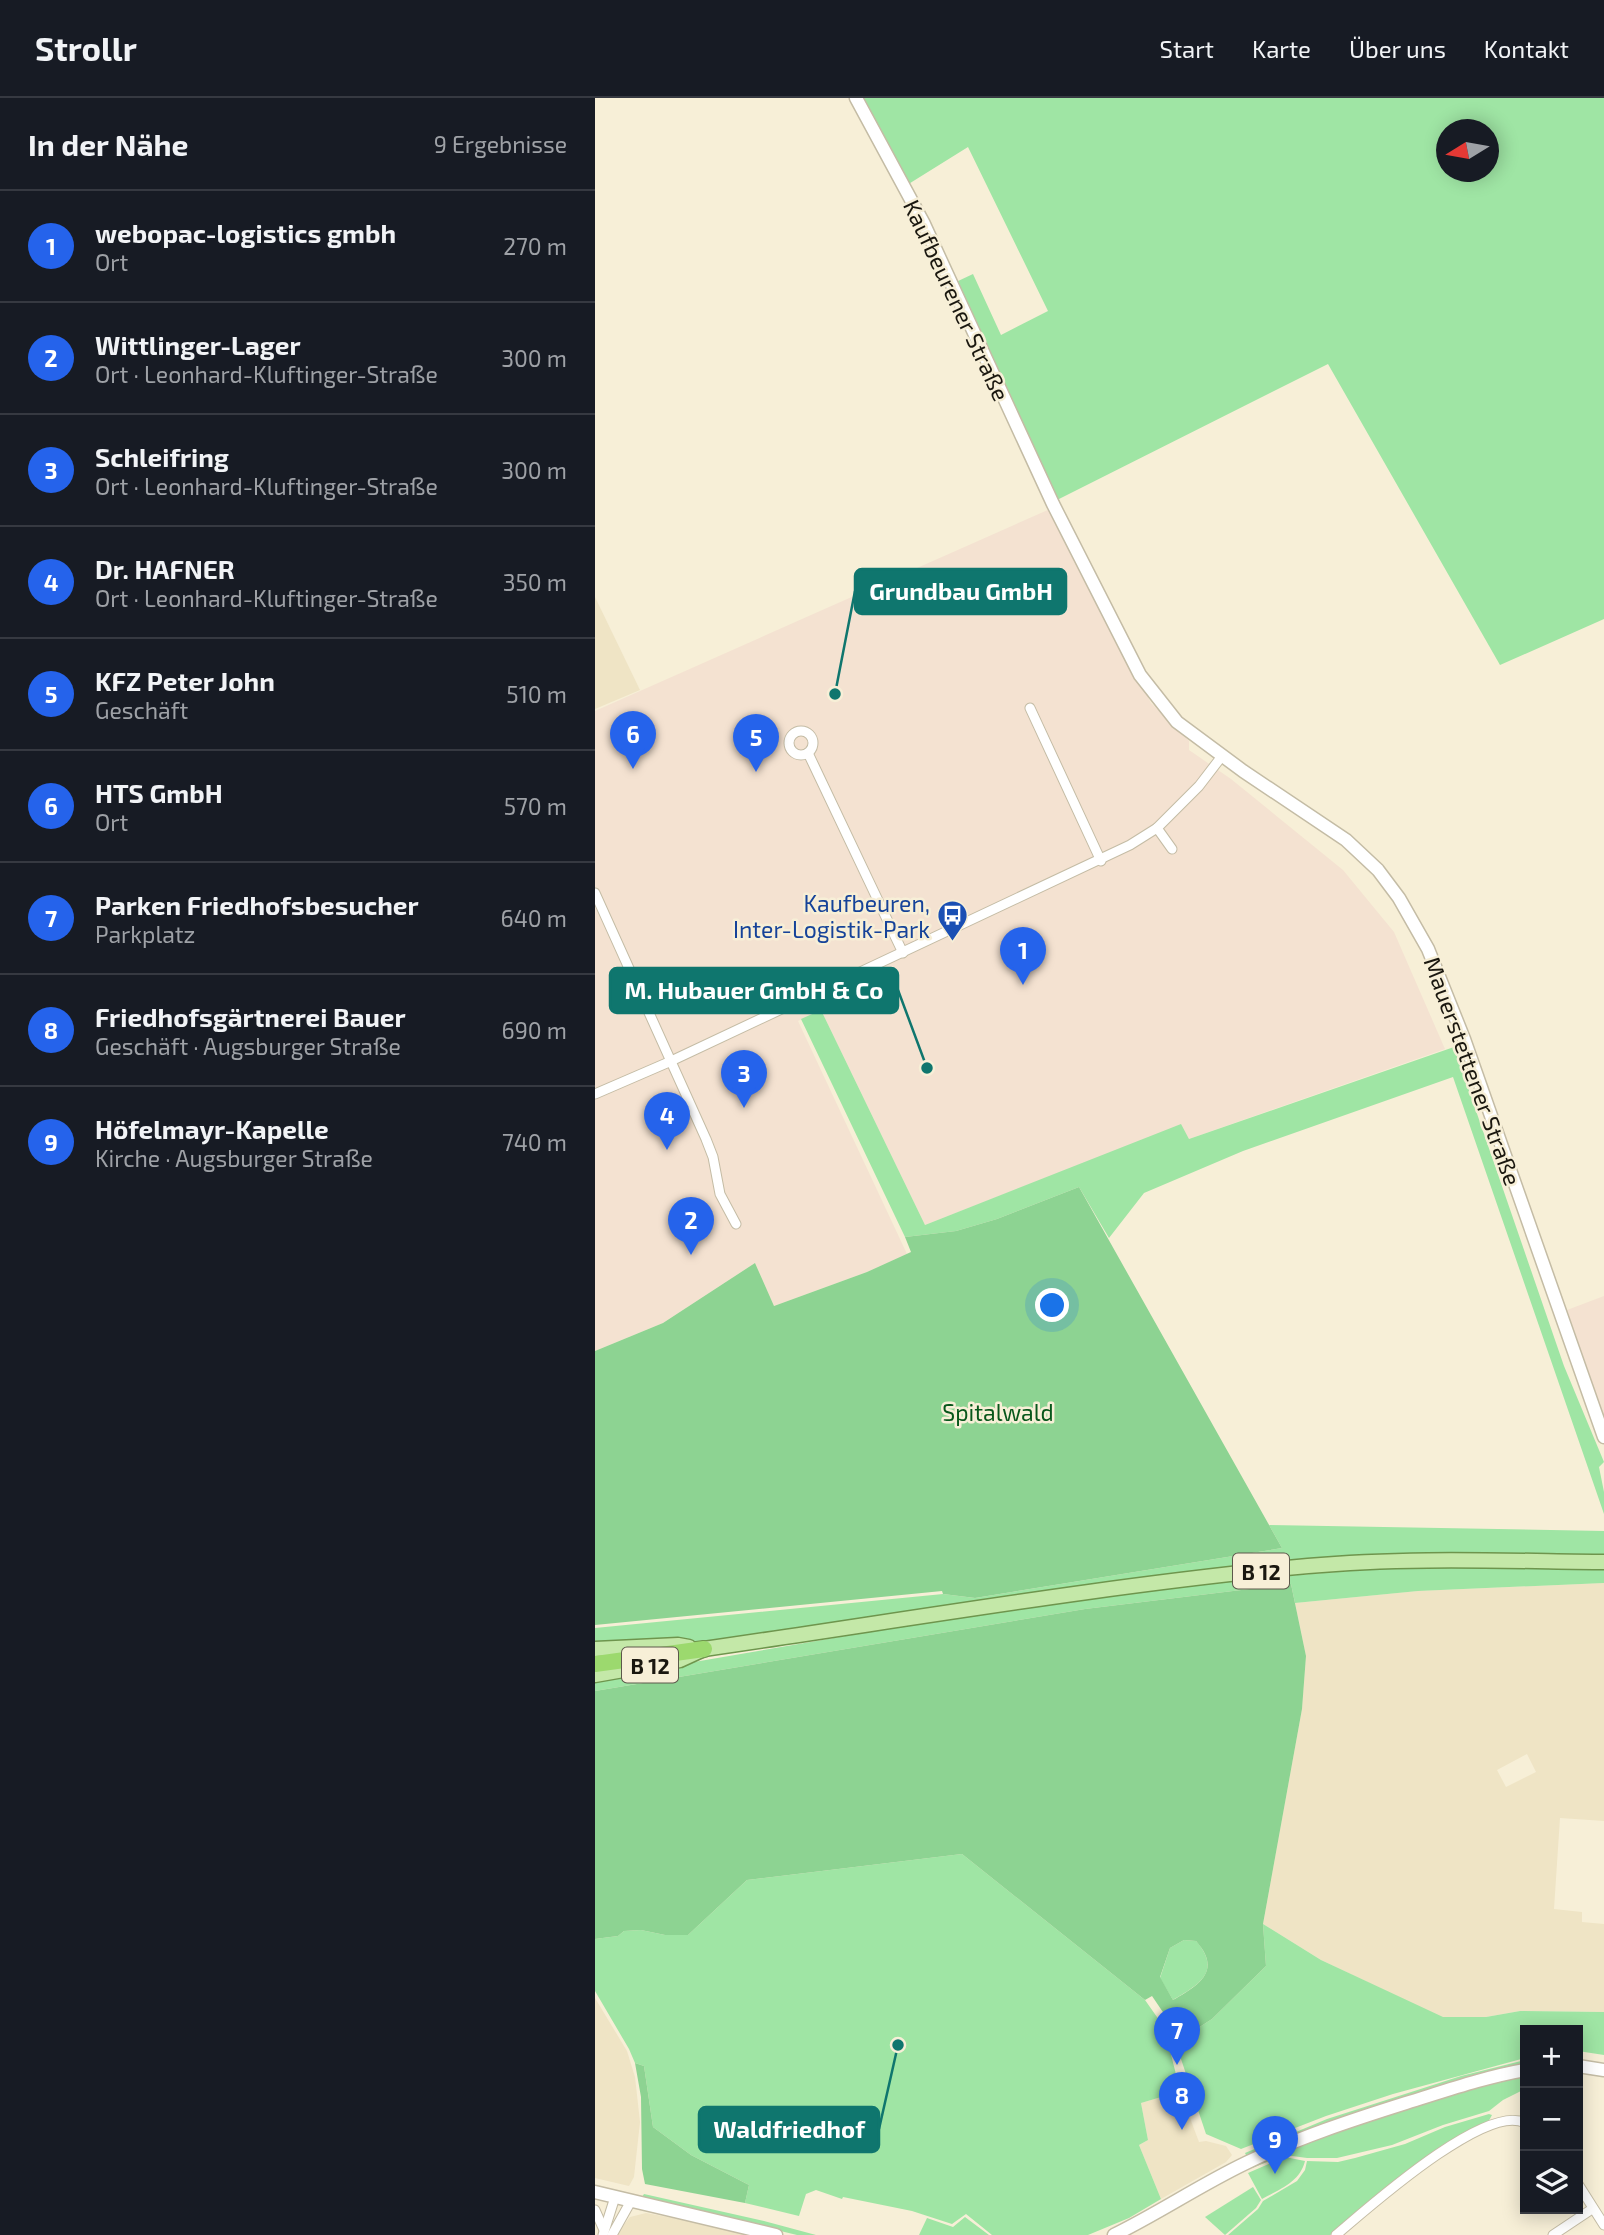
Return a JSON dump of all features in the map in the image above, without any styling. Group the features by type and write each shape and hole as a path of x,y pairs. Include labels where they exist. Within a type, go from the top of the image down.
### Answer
{"highway":[{"name":"B 12","path":"595,1664 704,1650"}],"main road":[{"name":"Kaufbeurener Straße","path":"856,98 923,222 1053,504"},
{"name":"Mauerstettener Straße","path":"1053,504 1140,675 1177,722 1222,756 1346,840 1378,870 1399,898 1428,949 1464,1040 1604,1437"},
{"name":"B 12","path":"595,1675 680,1660 704,1650 1061,1597 1309,1566 1422,1560 1604,1562"},
{"path":"595,1649 678,1645 704,1650"},
{"path":"1583,2067 1604,2070"},
{"path":"1114,2235 1243,2164 1287,2144 1331,2127 1463,2085 1520,2071"},
{"path":"595,2192 776,2235"}],"street":[{"path":"1030,708 1101,861"},
{"path":"808,753 903,953"},
{"path":"595,1094 1101,861 1157,828 1199,786 1222,756"},
{"path":"1157,828 1172,849"},
{"path":"595,893 713,1157 720,1194 736,1224"},
{"path":"1336,2235 1440,2152 1486,2127 1506,2120 1520,2120"},
{"path":"1583,2192 1604,2225"},
{"path":"606,2233 615,2197"},
{"path":"606,2233 631,2201"},
{"path":"1553,2235 1593,2209"},
{"path":"595,2210 606,2233"}],"shaded area":[{"path":"1050,509 1151,703 1189,741 1189,750 1231,779 1343,870 1394,932 1445,1049 1189,1139 1181,1125 925,1225 821,1010 798,1021 907,1254 867,1272 774,1306 755,1263 663,1323 595,1351 595,711"},
{"path":"595,597 640,690 595,709"},
{"path":"1604,1296 1604,1417 1567,1310"},
{"path":"1604,1583 1604,1821 1560,1818 1554,1909 1582,1912 1582,1922 1604,1924 1604,2012 1520,2011 1486,2017 1443,2018 1321,1960 1263,1924 1302,1709 1306,1656 1295,1603 1418,1591","holes":["1527,1754 1536,1772 1506,1787 1497,1770"]},
{"path":"595,1998 627,2051 635,2077 640,2122 634,2177 629,2186 595,2178"},
{"path":"1181,2094 1199,2142 1226,2146 1232,2155 1226,2162 1161,2199 1139,2145 1148,2140 1141,2103"},
{"path":"646,2213 755,2235 616,2235 630,2217"}],"green space":[{"path":"861,98 1604,98 1604,619 1500,665 1328,364 1055,501 956,282 973,274 1001,335 1048,311 968,147 907,185"},
{"path":"821,1010 925,1225 1181,1124 1189,1139 1454,1047 1564,1366 1604,1462 1599,1467 1604,1492 1604,1514 1453,1077 1243,1151 1144,1193 1109,1238 1079,1187 997,1219 956,1231 905,1237 801,1019"},
{"name":"Spitalwald","path":"1079,1187 1282,1548 975,1598 943,1594 942,1591 595,1625 595,1351 663,1323 755,1263 774,1306 867,1272 911,1252 905,1237 956,1231 997,1219"},
{"path":"1269,1525 1604,1531 1604,1558 1421,1555 703,1643 678,1641 595,1647 595,1628 943,1594 975,1598 1282,1548"},
{"path":"1423,1565 1604,1567 1604,1583 1418,1591 1295,1603 1291,1584 1085,1609 595,1691 595,1679 939,1620 1212,1582"},
{"path":"1291,1584 1306,1656 1302,1709 1263,1924 1266,1966 1212,2019 1178,2041 1171,2024 1152,1996 1145,2000 962,1854 747,1880 688,1935 665,1935 641,1930 624,1931 618,1936 595,1939 595,1691 1085,1609","holes":["1184,1940 1196,1941 1204,1952 1207,1969 1198,1983 1173,2000 1160,1977 1170,1948"]},
{"path":"962,1854 1145,2000 1164,2027 1181,2094 1141,2103 1148,2140 1139,2145 1161,2199 1129,2218 1088,2235 992,2235 966,2214 952,2224 912,2211 843,2197 842,2199 816,2190 806,2194 799,2216 745,2203 749,2185 691,2155 653,2127 644,2066 635,2063 595,1991 595,1939 618,1936 624,1931 641,1930 665,1935 688,1935 747,1880"},
{"path":"1263,1924 1321,1960 1443,2017 1486,2017 1520,2011 1604,2012 1604,2055 1583,2052 1583,2025 1520,2025 1520,2059 1393,2094 1326,2116 1241,2149 1206,2134 1180,2056 1178,2041 1212,2019 1266,1966"},
{"path":"1184,1940 1196,1941 1204,1952 1207,1969 1198,1983 1173,2000 1160,1978 1170,1948"},
{"path":"1520,2061 1520,2064 1462,2080 1247,2157 1245,2153 1327,2119 1461,2076"},
{"path":"635,2063 644,2066 653,2127 691,2155 749,2185 745,2203 645,2184 642,2169 641,2097"},
{"path":"1520,2076 1520,2092 1489,2111 1392,2145 1337,2158 1285,2155 1252,2168 1253,2164 1387,2113"},
{"path":"1492,2115 1486,2126 1330,2235 1228,2235 1258,2209 1263,2201 1297,2181 1305,2170 1307,2161 1338,2162 1355,2158 1405,2144 1445,2127"},
{"path":"1285,2157 1305,2161 1299,2174 1294,2180 1262,2199 1248,2173"},
{"path":"1253,2187 1261,2200 1256,2208 1225,2235 1205,2217"},
{"path":"644,2194 816,2235 797,2235 642,2197"},
{"path":"965,2217 989,2235 919,2235 927,2218 953,2227"}],"place":[{"name":"Grundbau GmbH","path":"835,694"},
{"name":"HTS GmbH","path":"633,769"},
{"name":"KFZ Peter John","path":"756,772"},
{"name":"Kaufbeuren, Inter-Logistik-Park","path":"953,943"},
{"name":"webopac-logistics gmbh","path":"1023,985"},
{"name":"M. Hubauer GmbH & Co","path":"927,1068"},
{"name":"Schleifring","path":"744,1108"},
{"name":"Dr. HAFNER","path":"667,1150"},
{"name":"Wittlinger-Lager","path":"691,1255"},
{"name":"Waldfriedhof","path":"898,2045"},
{"name":"Parken Friedhofsbesucher","path":"1177,2065"},
{"name":"Friedhofsgärtnerei Bauer","path":"1182,2130"},
{"name":"Höfelmayr-Kapelle","path":"1275,2174"}]}
